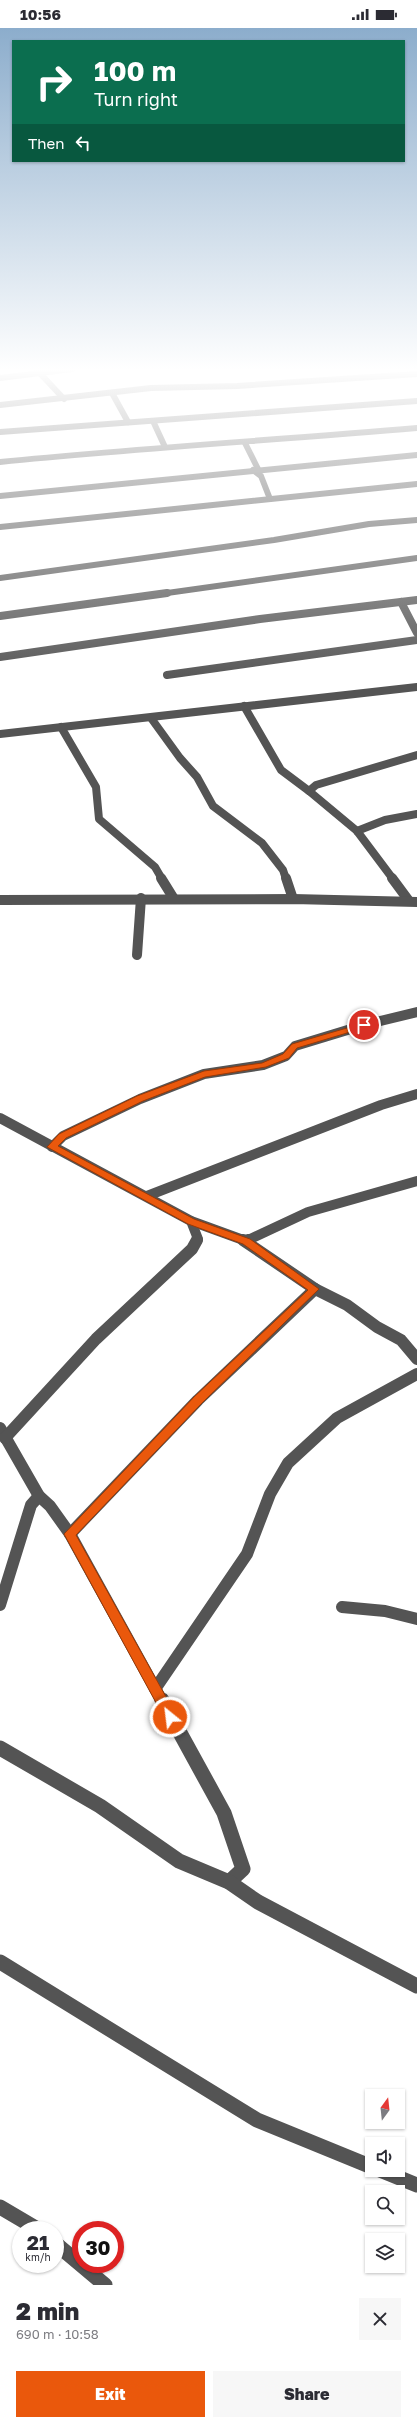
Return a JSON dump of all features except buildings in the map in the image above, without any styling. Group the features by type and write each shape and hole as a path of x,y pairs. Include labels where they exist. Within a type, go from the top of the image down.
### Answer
{"street":[{"path":"0,496 213,474"},
{"path":"260,474 270,498"},
{"path":"0,527 417,484"},
{"path":"0,578 205,550 369,524 417,520"},
{"path":"0,616 417,558"},
{"path":"0,657 260,619 417,600"},
{"path":"401,602 417,633"},
{"path":"167,675 416,643"},
{"path":"0,734 417,687"},
{"path":"244,706 281,770 357,831 413,902"},
{"path":"150,718 180,758 197,777 213,806 262,843 283,870 293,898"},
{"path":"61,727 96,787 99,819 155,867 174,899"},
{"path":"309,791 316,785 417,755"},
{"path":"357,831 385,820 417,814"},
{"path":"137,955 141,898"},
{"path":"0,900 293,898 413,902"},
{"path":"52,1147 63,1136 133,1102 204,1074 263,1066 286,1056 294,1046 364,1025 417,1012"},
{"path":"147,1196 381,1105 417,1094"},
{"path":"0,1118 191,1221 246,1241 314,1289 347,1305 377,1327 401,1340 417,1359"},
{"path":"246,1241 308,1212 417,1181"},
{"path":"191,1221 198,1239 192,1249 96,1340 3,1433 39,1496 50,1506 70,1534 224,1813 243,1869 229,1882"},
{"path":"70,1534 198,1400 314,1289"},
{"path":"155,1689 246,1554 270,1494 288,1463 337,1418 417,1374"},
{"path":"0,1605 31,1505 39,1496"},
{"path":"342,1607 385,1611 417,1619"},
{"path":"0,1748 100,1806 179,1861 229,1882 258,1902 417,1986"},
{"path":"0,1962 257,2120 365,2164"},
{"path":"397,2177 417,2185"},
{"path":"0,2207 24,2221"},
{"path":"64,2251 105,2285"}],"route":[{"path":"170,1717 70,1534 198,1400 314,1289 246,1241 191,1221 147,1196 52,1147 63,1136 140,1098 204,1074 223,1070 242,1070 263,1066 286,1056 294,1046 364,1025"}]}
